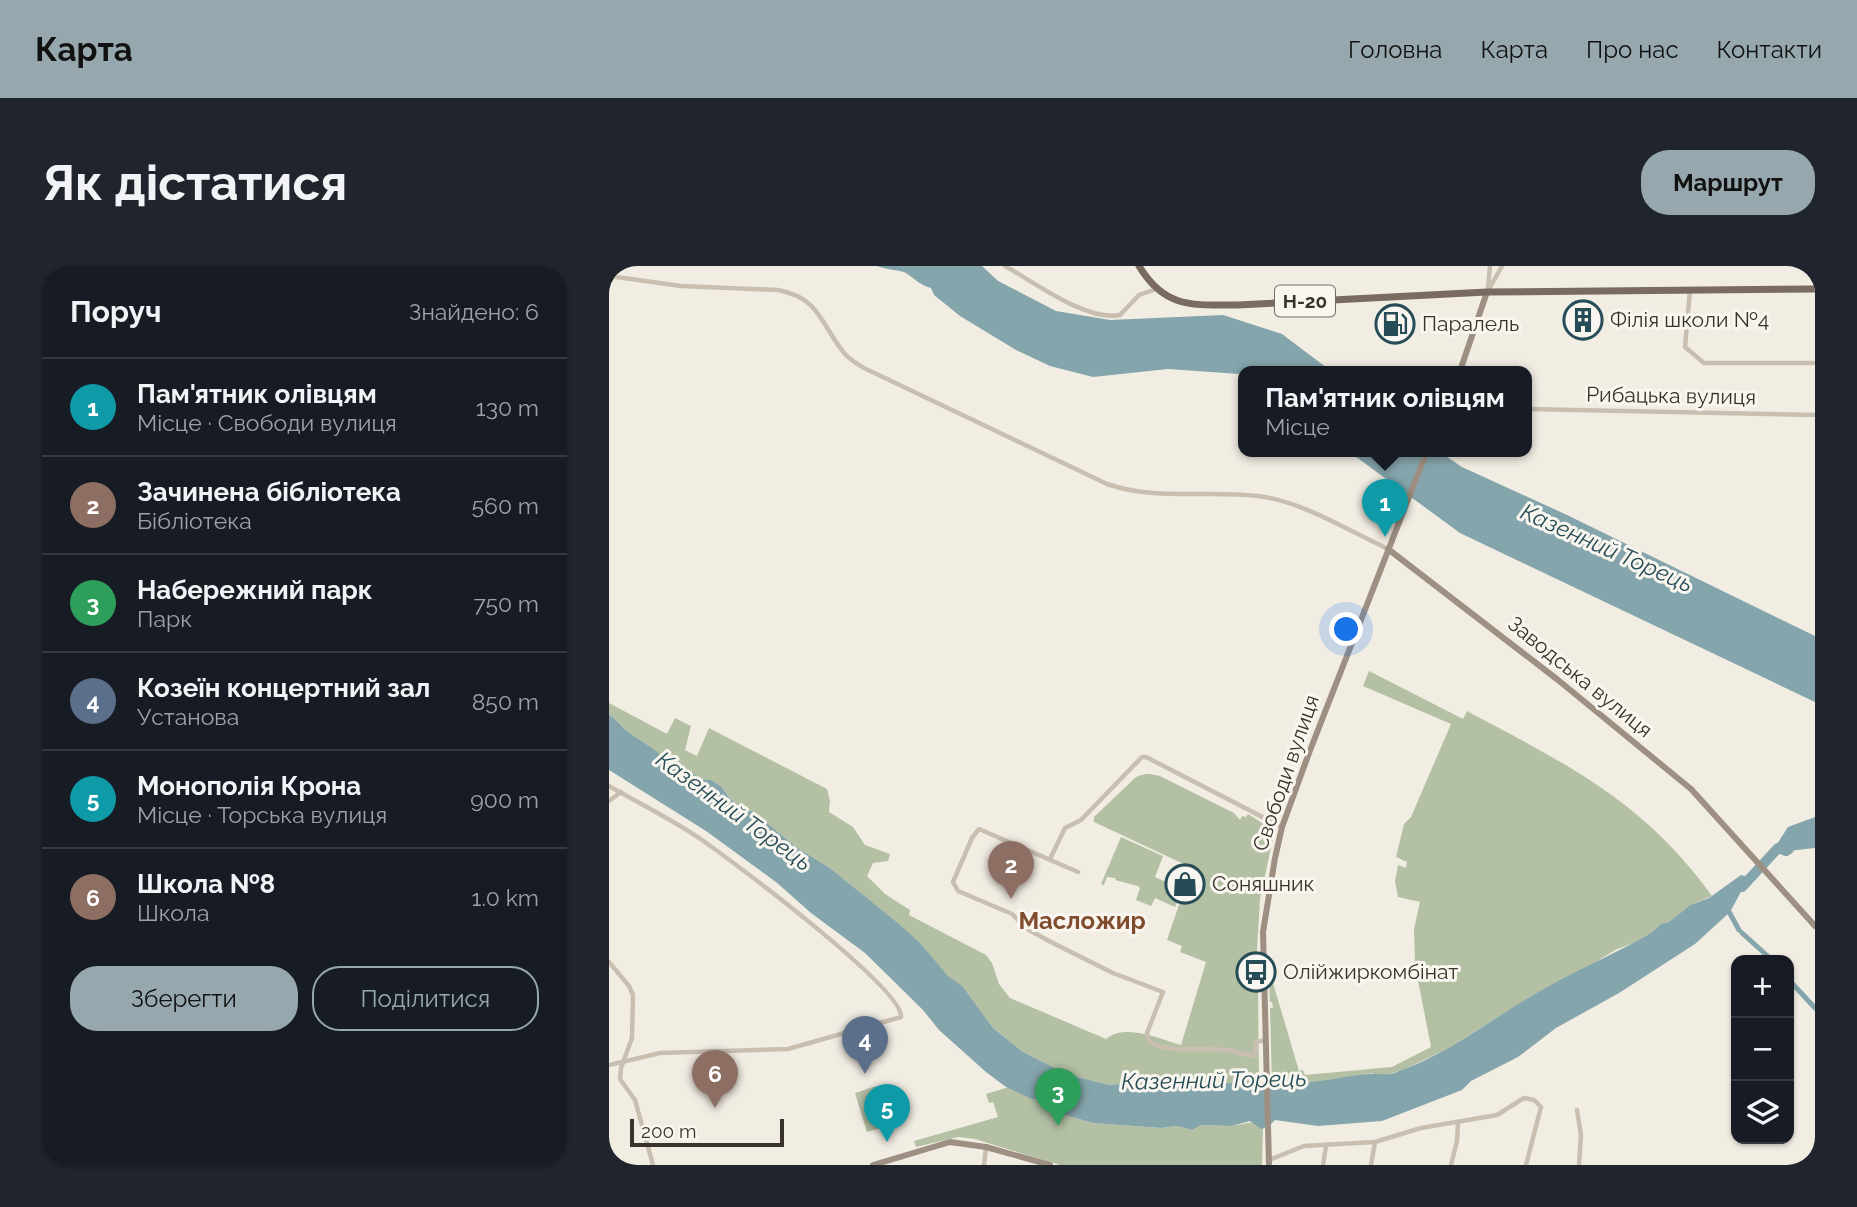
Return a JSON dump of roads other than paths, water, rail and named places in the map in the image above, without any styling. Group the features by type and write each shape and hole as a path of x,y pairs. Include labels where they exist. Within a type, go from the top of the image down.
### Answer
{"main road":[{"path":"1139,266 1156,289"},
{"name":"Н-20","path":"1156,289 1179,302 1228,305 1487,292 1815,289"},
{"path":"1462,366 1487,292"},
{"name":"Свободи вулиця","path":"1269,1162 1263,932 1282,827 1425,457"},
{"name":"Заводська вулиця","path":"1388,549 1558,680 1691,789 1815,926"},
{"path":"873,1165 950,1142 986,1147 1034,1163 1049,1165"}],"street":[{"path":"1005,266 1099,315 1120,315 1139,295 1156,289"},
{"path":"1487,292 1490,266"},
{"path":"1487,292 1502,266"},
{"path":"609,276 681,286 778,289 792,292 811,303 846,356 864,368 1107,484 1125,491 1143,493 1243,495 1292,503 1388,549"},
{"path":"1690,290 1685,347 1704,363 1815,363"},
{"name":"Рибацька вулиця","path":"1532,410 1815,415"},
{"path":"1050,859 1065,828 1081,820 1142,757 1282,827"},
{"path":"609,786 699,838 748,873 869,973 901,1008 901,1017 788,1049 660,1053 609,1065"},
{"path":"609,801 621,792"},
{"path":"1078,872 979,829 972,838 953,882 958,891 1012,914 1021,925 1040,937 1114,973 1163,992 1147,1033 1147,1039 1153,1045 1175,1049 1229,1050 1251,1056 1255,1055 1256,1042 1266,1040"},
{"path":"609,962 629,986 634,1001 632,1038 620,1079 635,1100 653,1165"},
{"path":"1269,1162 1304,1146 1375,1142 1421,1128 1497,1115 1524,1098 1534,1100 1541,1107 1526,1165"},
{"path":"1577,1110 1581,1135 1579,1165"},
{"path":"1451,1165 1458,1122"},
{"path":"1371,1165 1375,1142"},
{"path":"1323,1165 1325,1146"},
{"path":"984,1165 986,1147"}],"water":[{"path":"877,266 982,266 998,281 1056,311 1110,320 1223,315 1282,334 1324,366 1238,366 1238,374 1168,369 1093,377 1050,366 1016,350 960,316 934,295 931,288 904,272"},
{"path":"1356,457 1447,457 1462,467 1815,636 1815,702 1460,533"},
{"path":"609,715 663,757 673,757 701,780 711,780 721,786 730,799 744,809 754,812 796,847 830,868 898,923 920,943 948,976 962,986 993,1028 1023,1052 1069,1075 1110,1085 1142,1087 1252,1082 1275,1086 1394,1073 1448,1048 1516,1005 1651,933 1690,905 1709,898 1741,875 1749,877 1730,912 1695,944 1619,993 1556,1028 1518,1057 1471,1081 1462,1090 1382,1121 1318,1126 1275,1120 1268,1127 1261,1129 1250,1121 1232,1126 1201,1125 1192,1130 1177,1126 1161,1128 1093,1123 1058,1113 1048,1107 1043,1096 1034,1100 1006,1087 939,1030 923,1010 865,953 811,913 776,882 706,831 609,770"},
{"path":"1815,817 1815,848 1779,852 1777,844 1788,827"}],"waterway":[{"name":"Казенний Торець","path":"1742,887 1778,848 1786,851 1789,849"},
{"path":"1727,908 1739,930"},
{"path":"1742,933 1766,955"},
{"path":"1794,985 1815,1008"}],"place":[{"name":"Філія школи №4","path":"1583,320"},
{"name":"Паралель","path":"1395,324"},
{"name":"Пам'ятник олівцям","path":"1385,537"},
{"name":"Соняшник","path":"1185,884"},
{"name":"Зачинена бібліотека","path":"1011,899"},
{"name":"Олійжиркомбінат","path":"1256,972"},
{"name":"Козеїн концертний зал","path":"865,1074"},
{"name":"Школа №8","path":"715,1108"},
{"name":"Набережний парк","path":"1058,1126"},
{"name":"Монополія Крона","path":"887,1142"}],"district":[{"name":"Масложир","path":"1082,921"}]}
